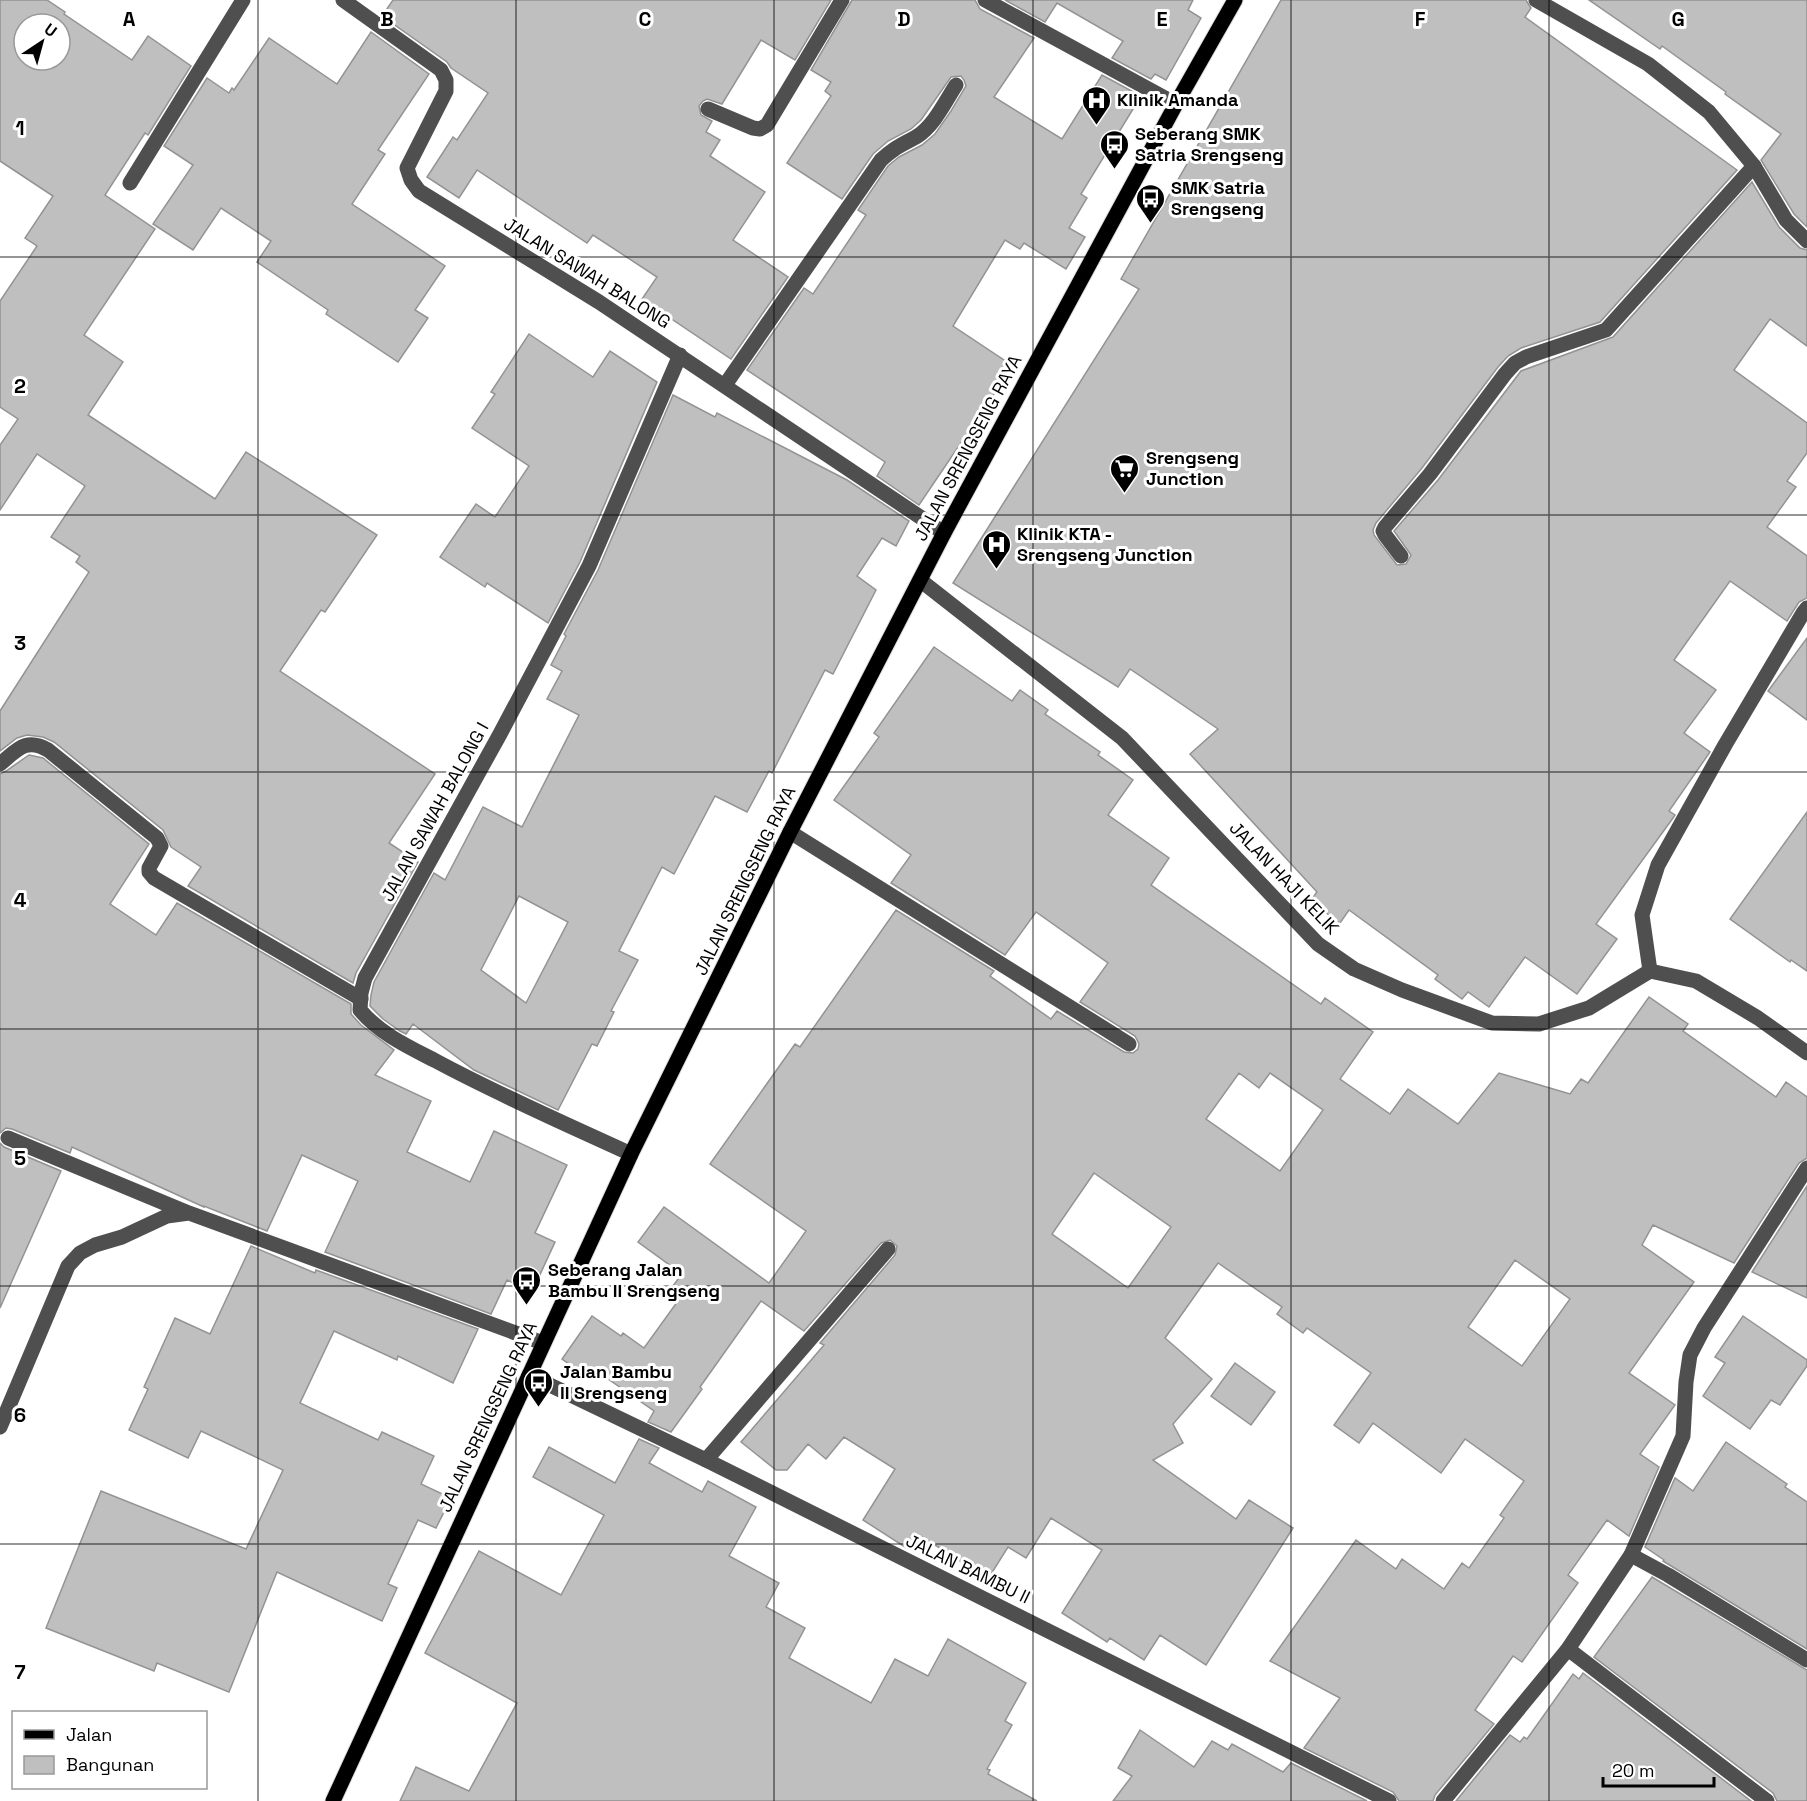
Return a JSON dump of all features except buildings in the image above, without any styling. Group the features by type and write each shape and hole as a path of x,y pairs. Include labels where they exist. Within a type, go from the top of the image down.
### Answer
{"main road":[{"name":"JALAN SRENGSENG RAYA","path":"333,1801 631,1154 790,832 944,532 1176,104 1235,0"}],"street":[{"path":"130,183 243,0"},
{"name":"JALAN SAWAH BALONG","path":"342,0 441,70 446,80 446,91 407,168 411,180 419,191 590,296 944,532"},
{"path":"708,109 753,128 760,129 767,125 842,0"},
{"path":"985,0 1176,104"},
{"path":"1536,0 1648,64 1709,112 1754,166 1786,220 1807,241"},
{"path":"725,385 880,160 893,148 916,137 930,125 956,85"},
{"path":"1401,556 1385,535 1385,527 1430,474 1505,374 1515,363 1526,357 1606,330 1754,166"},
{"name":"JALAN SAWAH BALONG I","path":"361,999 365,978 500,734 589,566 680,355"},
{"name":"JALAN HAJI KELIK","path":"920,579 1122,738 1318,944 1354,969 1402,990 1492,1023 1539,1024 1589,1008 1650,971"},
{"path":"1807,608 1725,744 1658,865 1642,915 1650,971 1696,981 1758,1018 1807,1053"},
{"path":"0,764 21,747 39,744 157,838 161,846 149,868 154,878 361,999 360,1010 370,1022 394,1038 471,1080 631,1154"},
{"path":"790,832 1129,1044"},
{"path":"8,1138 189,1214 543,1343"},
{"path":"1443,1801 1568,1649 1631,1555 1683,1436 1690,1355 1704,1328 1807,1168"},
{"path":"0,1427 68,1266 80,1253 95,1245 122,1237 167,1216 189,1214"},
{"path":"706,1460 888,1249"},
{"name":"JALAN BAMBU II","path":"529,1376 706,1460 1389,1801"},
{"path":"1631,1555 1807,1660"},
{"path":"1568,1649 1767,1801"}],"place":[{"name":"Klinik Amanda","path":"1096,126"},
{"name":"Seberang SMK Satria Srengseng","path":"1114,170"},
{"name":"SMK Satria Srengseng","path":"1150,224"},
{"name":"Srengseng Junction","path":"1125,494"},
{"name":"Klinik KTA - Srengseng Junction","path":"996,570"},
{"name":"Seberang Jalan Bambu II Srengseng","path":"527,1306"},
{"name":"Jalan Bambu II Srengseng","path":"539,1408"}]}
